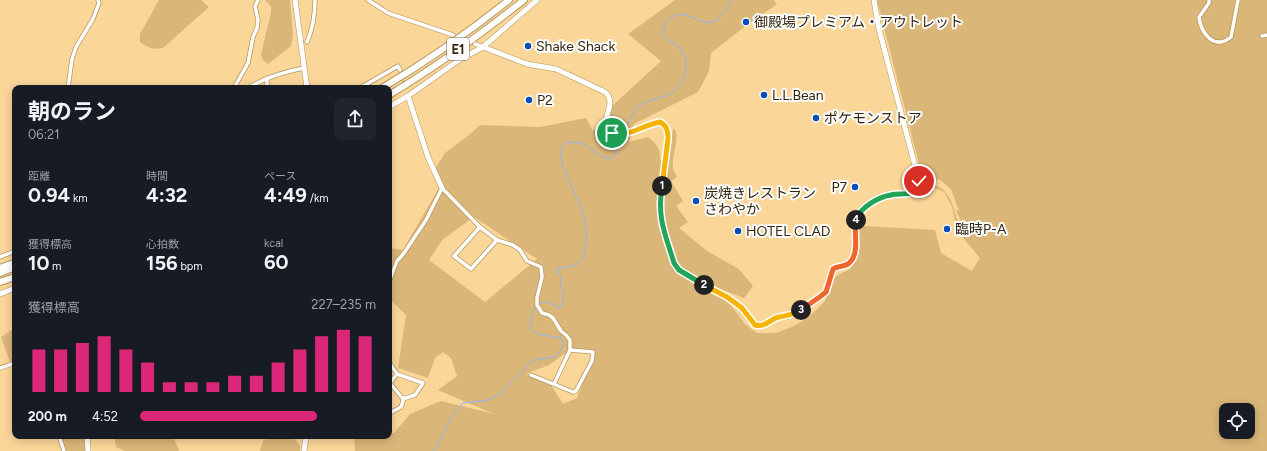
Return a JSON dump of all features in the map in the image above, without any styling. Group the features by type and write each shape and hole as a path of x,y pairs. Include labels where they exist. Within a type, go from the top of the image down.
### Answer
{"highway":[{"name":"E1","path":"387,85 447,46 509,0"},
{"name":"E1","path":"392,92 478,35 524,0"},
{"path":"0,268 12,264"},
{"path":"0,272 12,268"},
{"path":"0,282 12,278"}],"street":[{"path":"68,85 72,59 76,47 92,19 99,3 98,0"},
{"path":"236,85 248,63 253,37 257,28 258,20 255,6 258,0"},
{"path":"295,0 307,85"},
{"path":"307,42 312,31 315,14 315,0"},
{"path":"368,0 388,13 453,35"},
{"path":"392,105 407,93 459,60 483,47 537,0"},
{"path":"475,44 527,64 556,70 605,92 609,97 610,103 606,118 606,126 613,132 627,133 660,122 664,124 668,130 668,139 659,210 661,224 674,263 679,270 708,288 727,297 742,308 755,325 761,326 777,318 796,314 826,292 833,269 847,265 854,255 856,222 857,216 861,210 884,197 911,193 916,191 919,187 919,181 879,29 874,0"},
{"path":"1208,0 1209,3 1199,17 1200,22 1205,34 1209,38 1213,41 1220,42 1228,40 1231,37 1238,0"},
{"path":"1262,36 1267,34"},
{"path":"365,85 398,66 400,70"},
{"path":"253,85 266,78 284,72 304,68"},
{"path":"266,78 267,85"},
{"path":"407,93 428,157 442,188 480,227 497,240 514,245 520,250 527,261 538,265 541,268 542,277 537,298 537,305 542,313 553,318 561,331 570,340 570,350 554,384"},
{"path":"392,274 397,261 426,220 442,188"},
{"path":"480,227 454,256 471,269 497,240"},
{"path":"0,257 12,252"},
{"path":"0,294 12,289"},
{"path":"531,375 573,392 576,391 592,361 593,352 570,350"},
{"path":"0,368 12,364"},
{"path":"392,367 396,374 423,383 415,395 403,399 392,385"},
{"path":"392,380 396,374"},
{"path":"392,412 400,407 404,398"},
{"path":"60,439 64,451"},
{"path":"87,439 88,451"},
{"path":"304,451 306,439"}],"shaded area":[{"path":"159,0 201,0 209,7 163,48 153,49 140,42 140,34"},
{"path":"265,0 290,0 293,35 291,46 268,64 263,60 261,54 271,13 271,7"},
{"path":"675,0 775,0 774,1 777,4 711,53 709,71 698,92 634,124 629,142 648,137 658,148 661,164 666,165 673,129 675,129 677,138 673,170 677,177 671,181 683,201 676,206 688,222 679,228 707,251 739,269 753,286 744,298 701,282 721,292 745,324 757,333 776,333 794,326 809,317 825,301 831,282 836,276 850,269 856,254 857,230 864,226 935,230 941,253 972,271 980,258 958,232 959,228 955,221 952,206 944,192 926,184 922,169 920,168 877,0 1267,0 1267,451 355,451 354,439 392,439 392,433 394,433 410,414 441,401 494,414 438,390 457,376 451,358 443,352 435,358 428,378 398,368 406,315 392,302 392,248 403,250 440,186 436,167 445,153 480,125 540,127 586,118 593,131 611,107 661,61 628,34","holes":["939,179 951,189 959,211 956,210 960,219 959,225 952,202 946,192 936,186 927,184","474,217 537,259 485,302 429,260 443,239","570,350 595,353 577,398 563,404 551,385 527,375 528,373 549,365"]},
{"path":"12,330 12,361 10,362 1,337"},
{"path":"60,439 88,439 90,451 65,451"},
{"path":"115,439 175,439 179,451 125,451 116,447"},
{"path":"266,439 295,439 300,446 300,451 260,451 263,441"}],"waterway":[{"path":"623,132 632,115 639,106 670,94 683,80 686,68 685,56 682,51 663,34 663,30 667,22 673,17 682,14 704,22 713,21 724,13 731,0"},
{"path":"433,451 437,447 454,413 463,403 488,400 500,394 532,361 555,356 561,350 561,338 537,334 531,329 531,316 535,307 542,302 553,304 559,308 561,307 564,294 560,287 561,278 557,270 558,268 576,265 580,262 585,249 586,227 584,215 562,164 562,147 568,142 580,143 584,144 604,158 609,158 616,154 622,135"}],"tunnel":[{"path":"400,70 406,90"}],"place":[{"name":"御殿場プレミアム・アウトレット","path":"746,22"},
{"name":"Shake Shack","path":"528,46"},
{"name":"L.L.Bean","path":"764,95"},
{"name":"P2","path":"529,100"},
{"name":"ポケモンストア","path":"816,118"},
{"name":"P7","path":"855,187"},
{"name":"炭焼きレストラン さわやか","path":"696,201"},
{"name":"臨時P-A","path":"947,229"},
{"name":"HOTEL CLAD","path":"738,231"}],"route":[{"path":"612,133 627,134 660,122 666,126 668,130 668,139 659,210 661,224 674,263 683,273 708,288 718,291 742,308 753,324 758,326 765,325 780,316 790,316 796,314 826,292 829,276 833,269 847,265 854,255 856,222 857,216 861,210 884,197 916,191 920,184 919,181"}]}
